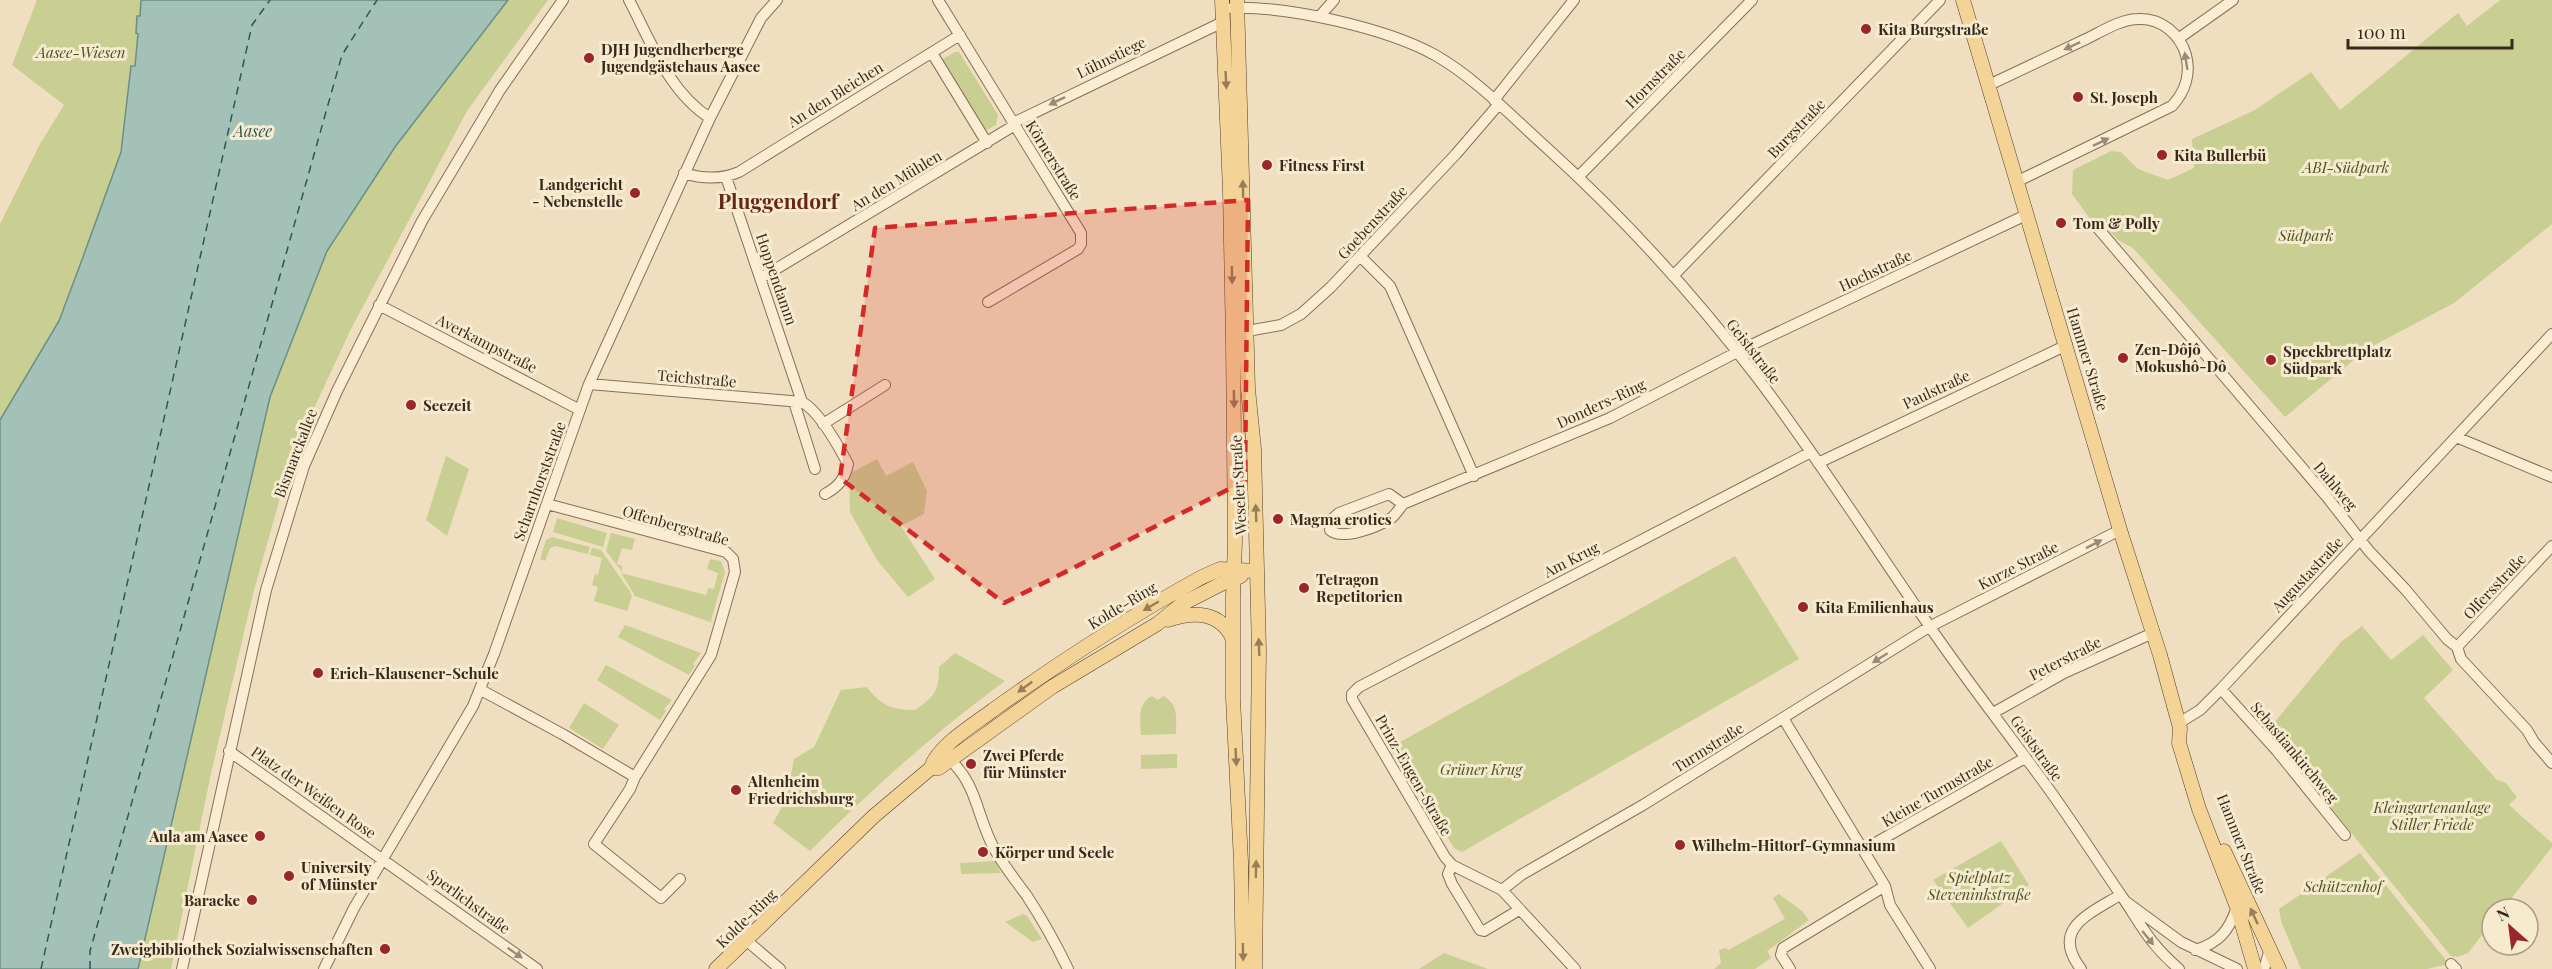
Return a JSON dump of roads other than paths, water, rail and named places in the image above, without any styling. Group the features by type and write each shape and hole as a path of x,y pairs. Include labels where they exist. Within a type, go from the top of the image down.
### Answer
{"main road":[{"name":"Hammer Straße","path":"1963,0 2120,530 2153,633 2179,726 2179,743 2194,793 2237,907 2255,969"},
{"name":"Weseler Straße","path":"1237,4 1246,331 1254,449 1260,706 1256,969"},
{"name":"Weseler Straße","path":"1223,10 1231,218 1233,640 1243,969"},
{"name":"Kolde-Ring","path":"716,969 874,816 930,768 933,759 941,750 1073,654 1202,577 1220,569 1234,574"},
{"name":"Kolde-Ring","path":"930,768 939,768 1052,687 1157,624 1182,604 1234,574 1257,571"},
{"name":"Kolde-Ring","path":"1157,624 1188,614 1205,615 1220,621 1233,640"},
{"name":"Hammer Straße","path":"2179,726 2188,740 2216,833 2279,969"}],"street":[{"name":"Bismarckallee","path":"182,969 266,590 291,504 323,419 422,221 467,142 500,90 564,0"},
{"path":"629,0 671,80 684,97 710,118"},
{"name":"Scharnhorststraße","path":"324,969 382,858 441,764 481,690 589,384 710,118 761,18 777,0"},
{"name":"Körnerstraße","path":"938,0 1081,232 1082,238 1078,249 988,302"},
{"path":"1318,17 1334,0"},
{"name":"Goebenstraße","path":"1246,331 1281,325 1301,314 1361,257 1497,102 1574,0"},
{"name":"Hornstraße","path":"1578,177 1752,0"},
{"name":"Burgstraße","path":"1673,276 1940,0"},
{"path":"2178,39 2233,0"},
{"name":"Geiststraße","path":"1223,10 1237,4 1318,17 1409,42 1449,64 1497,102 1578,177 1673,276 1737,353 1811,452 1929,627 2025,758 2123,898 2149,940 2179,969"},
{"name":"Lühnstiege","path":"1014,124 1223,10"},
{"path":"1989,85 2125,21 2151,20 2167,26 2178,39 2187,58 2188,77 2178,99 2172,106 2016,182"},
{"name":"An den Bleichen","path":"726,177 739,172 960,35"},
{"path":"932,53 987,143"},
{"name":"An den Mühlen","path":"762,278 987,143 1014,124"},
{"path":"684,173 694,176 726,177"},
{"name":"Hoppendamm","path":"726,177 762,278 815,469"},
{"name":"Hochstraße","path":"1737,353 2026,215"},
{"name":"Dahlweg","path":"2096,226 2369,551 2457,648 2461,659 2527,730 2552,763"},
{"path":"1361,257 1390,286 1474,476"},
{"name":"Averkampstraße","path":"379,304 580,410"},
{"name":"Augustastraße","path":"2179,726 2200,710 2221,689 2552,334"},
{"name":"Paulstraße","path":"1818,463 2067,345"},
{"name":"Donders-Ring","path":"1403,504 1389,494 1379,496 1340,513 1332,519 1330,530 1335,534 1346,536 1391,519 1403,504 1610,417 1737,353"},
{"name":"Teichstraße","path":"589,384 798,402"},
{"path":"823,424 885,385"},
{"name":"Hoppendamm","path":"798,402 809,406 848,464 844,479 825,494"},
{"path":"2456,437 2552,477"},
{"name":"Am Krug","path":"1352,699 1352,694 1359,687 1811,452"},
{"name":"Offenbergstraße","path":"548,504 726,552 735,563 735,572 711,655 594,844 661,898 680,879"},
{"name":"Kurze Straße","path":"1929,627 2120,530"},
{"name":"Olfersstraße","path":"2457,648 2552,546"},
{"name":"Turmstraße","path":"1502,890 1521,875 1643,805 1929,627"},
{"name":"Peterstraße","path":"1993,713 2064,673 2153,633"},
{"name":"Sebastiankirchweg","path":"2221,689 2277,751 2344,835"},
{"path":"481,690 635,777"},
{"name":"Prinz-Eugen-Straße","path":"1352,699 1434,840 1452,865 1502,890 1575,969"},
{"path":"1783,718 1885,886 1890,905 1930,969"},
{"name":"Platz der Weißen Rose","path":"229,751 382,858"},
{"name":"Kleine Turmstraße","path":"1863,850 2025,758"},
{"path":"950,760 965,776 978,802 983,822 995,850 1028,898 1066,969"},
{"name":"Sperlichstraße","path":"382,858 537,969"},
{"name":"Prinz-Eugen-Straße","path":"1452,865 1448,874 1452,884 1480,930 1484,931 1519,910"},
{"path":"1790,969 1781,956 1783,948 1885,886"},
{"path":"2080,969 2069,950 2068,943 2072,929 2082,920 2123,898"},
{"name":"Geiststraße","path":"2123,898 2195,950 2237,969"},
{"path":"2195,950 2207,946 2224,935 2237,907"},
{"path":"747,941 780,969"},
{"path":"2264,969 2270,950"}],"water":[{"name":"Aasee","path":"141,0 508,0 395,147 327,251 270,397 138,969 0,969 0,420 59,321 121,152 131,66 135,66 137,16 140,16"}],"place":[{"name":"Kita Burgstraße","path":"1866,29"},
{"name":"DJH Jugendherberge Jugendgästehaus Aasee","path":"589,58"},
{"name":"St. Joseph","path":"2078,97"},
{"name":"Kita Bullerbü","path":"2162,155"},
{"name":"Fitness First","path":"1267,165"},
{"name":"Landgericht - Nebenstelle","path":"635,193"},
{"name":"Tom & Polly","path":"2061,223"},
{"name":"Zen-Dôjô Mokushô-Dô","path":"2123,358"},
{"name":"Speckbrettplatz Südpark","path":"2271,360"},
{"name":"Seezeit","path":"411,405"},
{"name":"Magma erotics","path":"1278,519"},
{"name":"Tetragon Repetitorien","path":"1304,588"},
{"name":"Kita Emilienhaus","path":"1803,607"},
{"name":"Erich-Klausener-Schule","path":"318,673"},
{"name":"Zwei Pferde für Münster","path":"971,764"},
{"name":"Altenheim Friedrichsburg","path":"736,790"},
{"name":"Aula am Aasee","path":"260,836"},
{"name":"Wilhelm-Hittorf-Gymnasium","path":"1680,845"},
{"name":"Körper und Seele","path":"983,852"},
{"name":"University of Münster","path":"289,876"},
{"name":"Baracke","path":"252,900"},
{"name":"Zweigbibliothek Sozialwissenschaften","path":"385,949"}],"district":[{"name":"Pluggendorf","path":"778,200"}],"park label":[{"name":"Aasee-Wiesen","path":"81,52"},
{"name":"ABI-Südpark","path":"2346,167"},
{"name":"Südpark","path":"2306,235"},
{"name":"Grüner Krug","path":"1481,769"},
{"name":"Kleingartenanlage Stiller Friede","path":"2432,816"},
{"name":"Spielplatz Steveninkstraße","path":"1979,886"},
{"name":"Schützenhof","path":"2343,886"}]}
